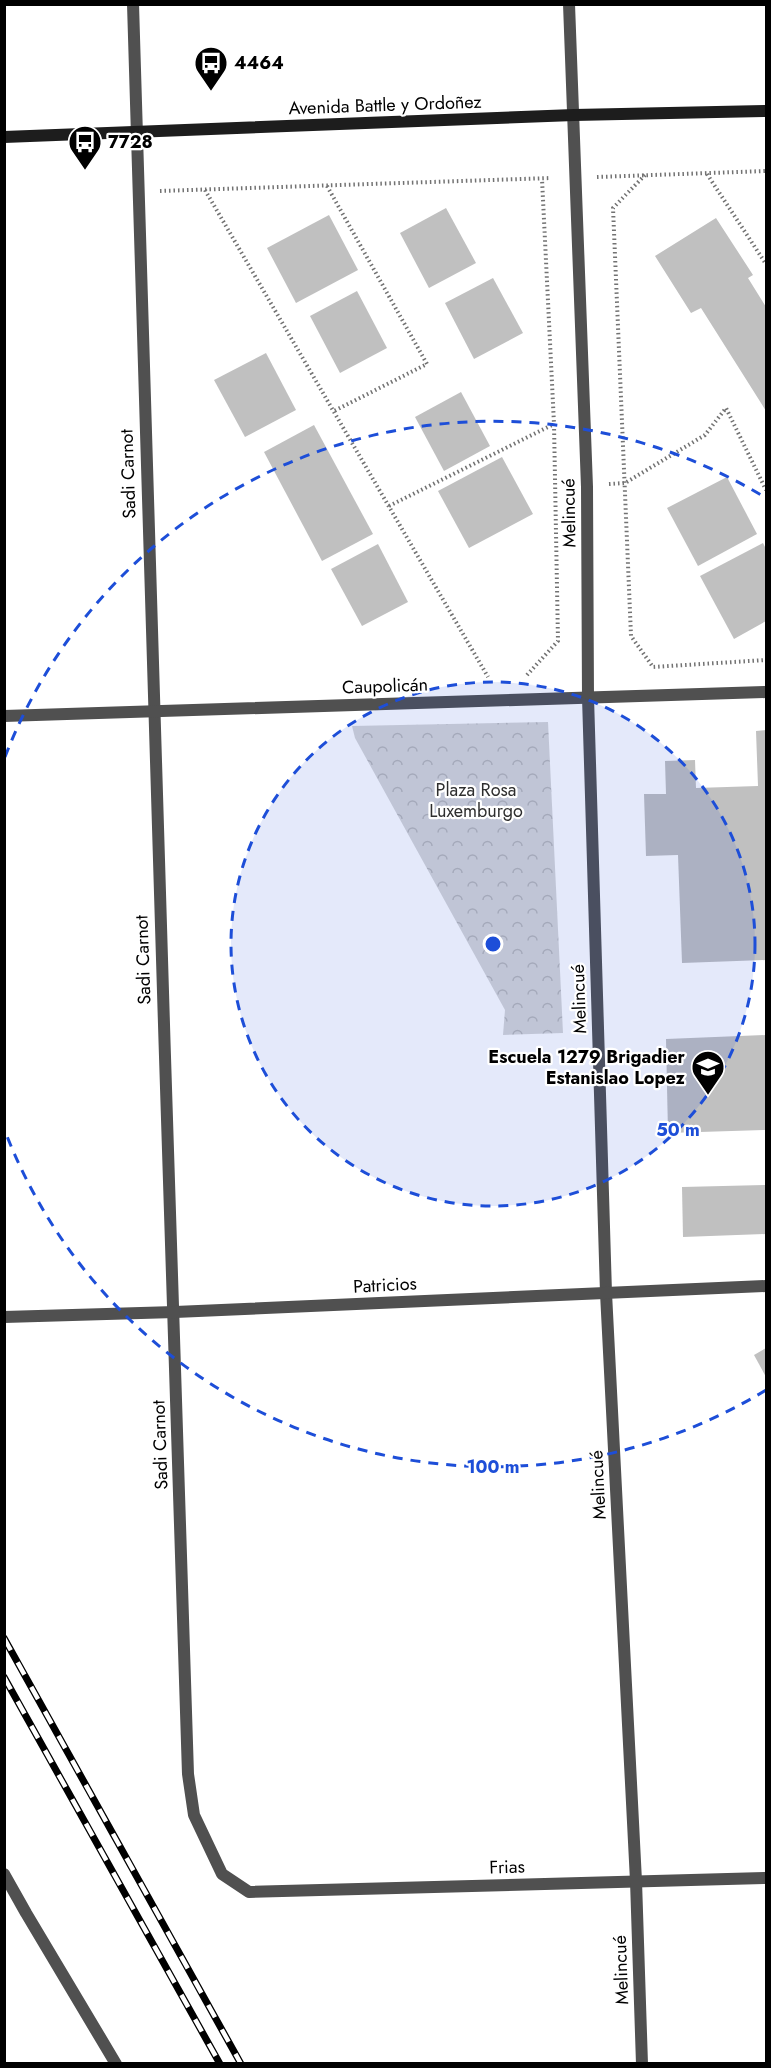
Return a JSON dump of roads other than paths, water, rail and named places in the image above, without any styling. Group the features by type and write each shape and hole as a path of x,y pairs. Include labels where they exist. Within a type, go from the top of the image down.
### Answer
{"main road":[{"name":"Avenida Battle y Ordoñez","path":"4,137 766,111"}],"street":[{"name":"Sadi Carnot","path":"133,4 152,711 175,1312 188,1774 194,1815 222,1874 249,1892"},
{"name":"Melincué","path":"569,4 587,487 588,698 606,1293 636,1881 642,2064"},
{"name":"Caupolicán","path":"4,716 766,692"},
{"name":"Patricios","path":"4,1317 175,1312 766,1286"},
{"path":"4,1874 9,1891 116,2064"},
{"name":"Frias","path":"249,1892 766,1878"}],"railway":[{"path":"4,1638 241,2064"},
{"path":"4,1677 220,2064"}],"place":[{"name":"4464","path":"211,92"},
{"name":"7728","path":"85,171"},
{"name":"Escuela 1279 Brigadier Estanislao Lopez","path":"708,1096"}],"park label":[{"name":"Plaza Rosa Luxemburgo","path":"476,800"}]}
